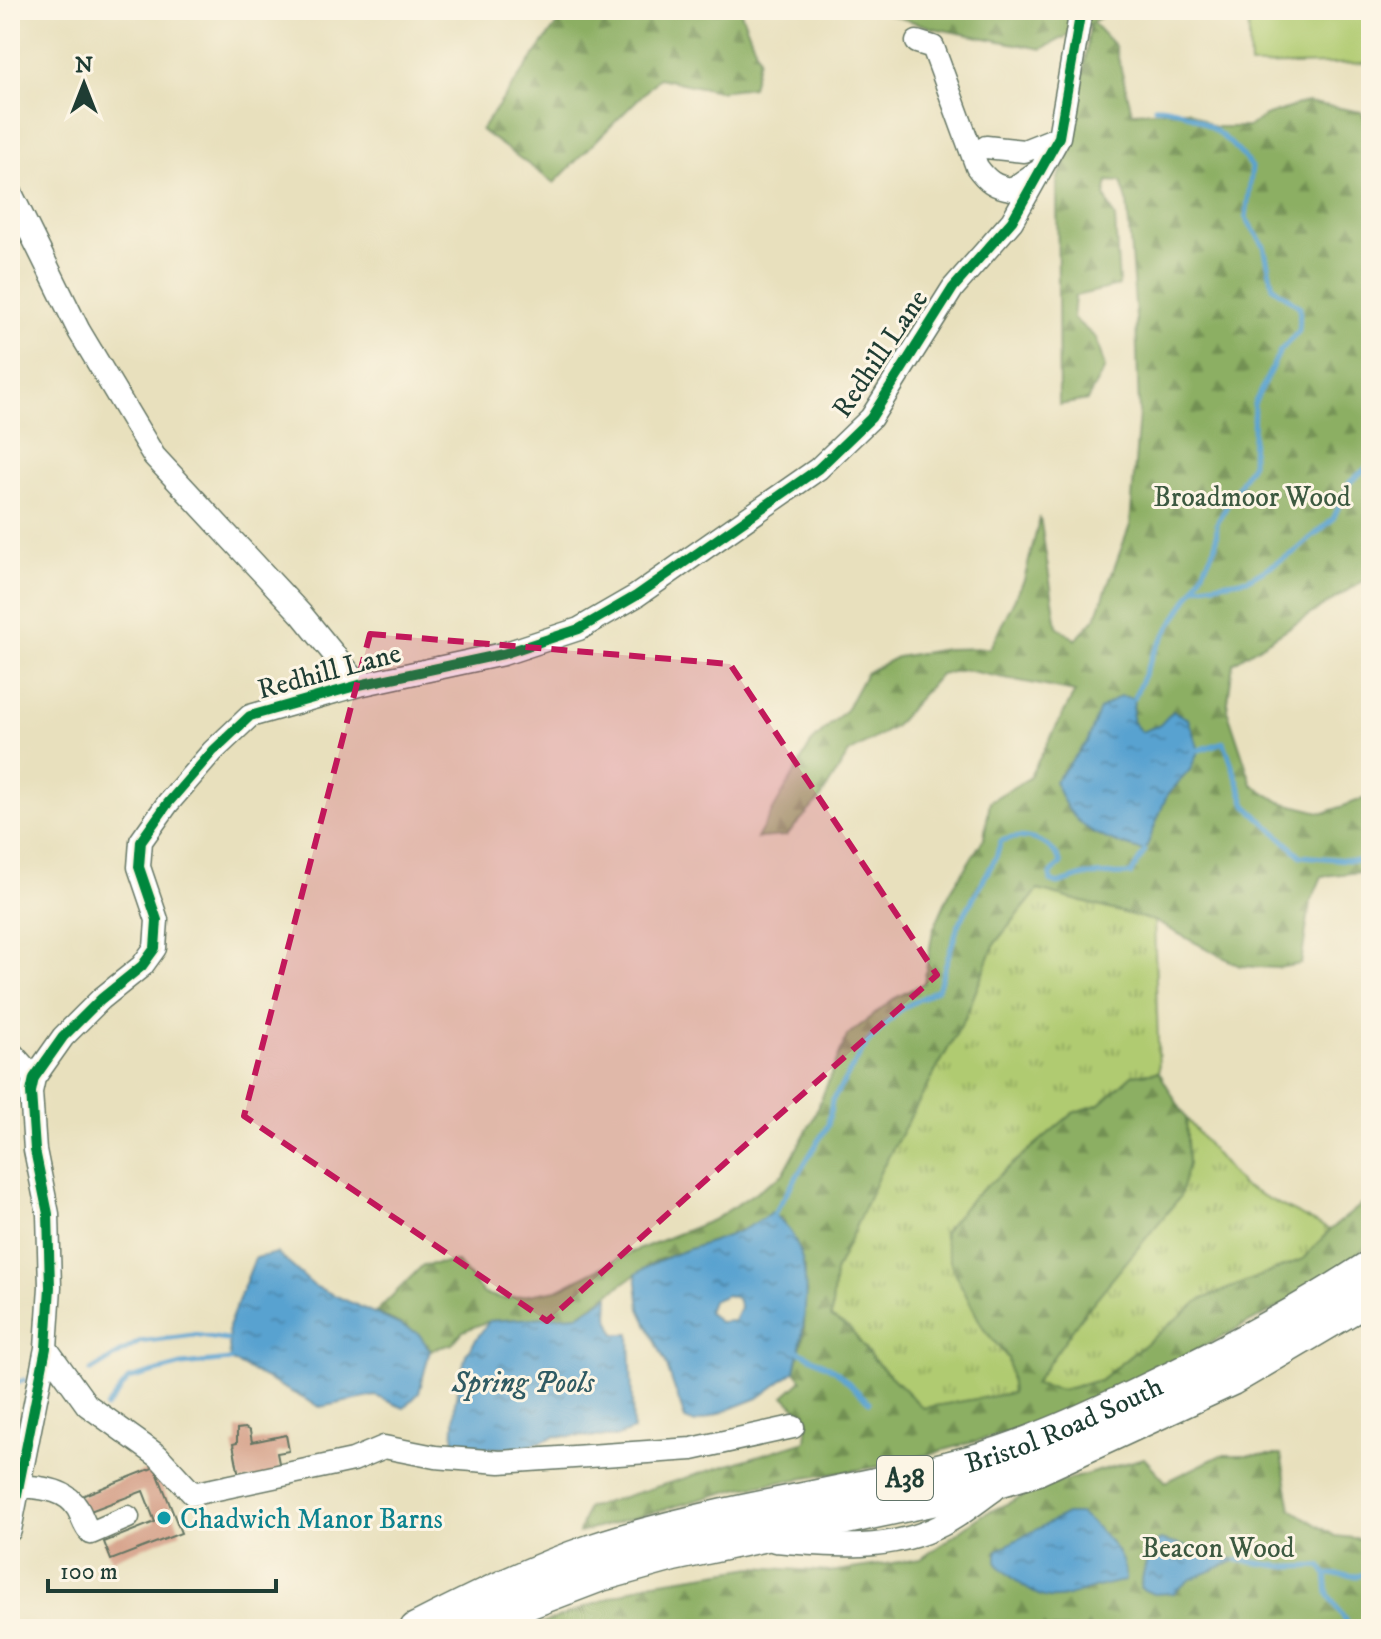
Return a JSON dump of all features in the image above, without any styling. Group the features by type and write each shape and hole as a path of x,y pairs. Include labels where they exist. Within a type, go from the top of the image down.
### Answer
{"highway":[{"name":"Bristol Road South","path":"416,1629 509,1582 594,1550 668,1529 910,1477 1046,1437 1219,1356 1306,1309 1371,1266"},
{"name":"Bristol Road South","path":"474,1629 525,1604 601,1575 746,1539 945,1497 1012,1478 1232,1379 1371,1297"}],"street":[{"name":"Redhill Lane","path":"34,1078 63,1037 101,999 142,966 155,948 157,920 139,867 141,841 168,803 213,751 250,716 359,685 503,654 579,629 636,596 818,469 871,418 953,288 1012,221 1059,137 1081,10"},
{"path":"917,42 933,47 977,167 984,177 992,184 1012,189 1041,169"},
{"path":"986,147 1024,151 1059,137"},
{"path":"10,191 79,331 154,456 302,615 359,685"},
{"path":"10,1051 34,1078 31,1092 35,1150 48,1214 50,1287 46,1348 10,1530"},
{"path":"46,1348 87,1405 158,1456 193,1494 353,1460 384,1447 435,1457 500,1462 692,1449 793,1427"},
{"path":"19,1486 62,1494 78,1508 91,1533 128,1517"}],"highlighted area":[{"path":"370,634 730,664 937,975 547,1321 244,1116"}],"green space":[{"path":"567,10 740,10 759,58 752,87 718,91 659,78 554,183 481,130"},
{"name":"Broadmoor Wood","path":"875,10 1114,10 1092,22 1115,46 1132,112 1188,110 1214,127 1248,127 1265,116 1307,102 1361,112 1371,128 1371,576 1233,663 1227,709 1252,784 1280,802 1324,813 1371,796 1371,871 1322,876 1310,904 1301,964 1277,968 1240,966 1154,921 1038,890 995,943 965,1018 881,1170 835,1272 831,1317 850,1329 874,1360 923,1408 1012,1393 1008,1358 983,1328 952,1268 943,1233 970,1200 1073,1113 1100,1104 1132,1075 1159,1072 1186,1118 1188,1164 1180,1197 1081,1317 1034,1384 1062,1390 1100,1380 1200,1300 1303,1259 1330,1230 1371,1197 1371,1243 1300,1296 1126,1387 1040,1424 889,1465 741,1488 579,1533 587,1508 806,1441 808,1419 784,1396 802,1380 795,1371 804,1333 805,1268 782,1217 655,1261 578,1315 489,1321 463,1331 452,1344 430,1350 418,1333 376,1312 423,1265 457,1262 484,1294 505,1299 557,1290 630,1253 715,1219 783,1174 813,1119 847,1036 893,999 924,983 933,930 950,892 984,838 990,801 1029,778 1075,692 965,670 940,674 894,727 849,753 820,799 786,836 757,838 812,742 846,710 866,673 897,657 946,649 990,648 1024,580 1040,517 1057,626 1076,640 1096,617 1130,525 1139,413 1127,201 1121,182 1108,181 1105,196 1115,218 1119,286 1075,296 1073,318 1096,338 1105,368 1087,400 1059,405 1057,180 1074,145 1090,24 1042,49 933,28"},
{"path":"1248,10 1371,10 1371,63 1250,66"},
{"path":"1038,890 1154,921 1159,1072 1132,1075 1100,1104 1073,1113 970,1200 983,1328 1008,1358 1012,1393 923,1408 874,1360 850,1329 831,1318 835,1272 881,1170 965,1018 995,943"},
{"path":"1186,1118 1241,1185 1330,1230 1303,1259 1200,1300 1100,1380 1062,1390 1034,1384 1188,1164"},
{"name":"Beacon Wood","path":"1221,1455 1281,1455 1291,1509 1335,1536 1371,1540 1371,1629 529,1629 649,1583 754,1567 830,1572 921,1559 982,1515 1046,1486 1144,1458 1166,1482"}],"water":[{"path":"1120,696 1134,698 1132,721 1141,732 1160,725 1173,711 1188,719 1199,750 1190,770 1167,795 1145,851 1114,842 1088,829 1069,810 1055,781 1087,742 1100,709"},
{"path":"771,1212 787,1227 797,1244 803,1264 805,1308 795,1371 758,1398 695,1423 685,1419 665,1361 640,1309 636,1274 652,1264 756,1223","holes":["727,1295 737,1298 740,1308 734,1321 719,1322 708,1312 712,1301"]},
{"path":"277,1253 314,1286 418,1333 430,1350 419,1393 404,1408 376,1396 320,1407 230,1360 228,1327 255,1258"},
{"name":"Spring Pools","path":"609,1296 608,1315 615,1334 630,1334 633,1430 616,1437 556,1436 523,1448 453,1448 455,1401 466,1354 489,1321 578,1315"},
{"path":"1066,1514 1080,1514 1111,1543 1122,1561 1125,1581 1058,1598 1046,1598 1017,1582 997,1564 997,1550"},
{"path":"1160,1540 1237,1560 1189,1580 1174,1593 1153,1594 1140,1588 1149,1550"}],"building":[{"path":"237,1429 250,1431 252,1442 286,1435 289,1451 277,1453 281,1473 240,1481 233,1444 237,1443"},
{"name":"Chadwich Manor Barns","path":"155,1467 181,1533 111,1560 104,1542 155,1522 143,1491 85,1513 79,1497"}],"waterway":[{"path":"1134,698 1153,654 1195,587 1216,545 1217,523 1252,463 1254,404 1280,351 1299,331 1300,307 1273,287 1264,246 1246,218 1252,167 1209,126 1183,112 1155,107"},
{"path":"1195,587 1248,579 1295,552 1333,519 1350,482 1371,464"},
{"path":"1199,750 1224,742 1246,805 1301,856 1371,862"},
{"path":"774,1214 828,1125 832,1101 868,1042 901,1009 938,989 958,926 996,857 1001,841 1027,838 1051,849 1061,863 1050,875 1051,881 1058,884 1086,875 1131,874 1145,851"},
{"path":"91,1371 139,1342 194,1335 227,1340"},
{"path":"799,1351 835,1370 869,1402"},
{"path":"106,1408 129,1379 182,1365 230,1360"},
{"path":"10,1385 24,1380"},
{"path":"1237,1560 1287,1567 1321,1566 1326,1574 1358,1576 1371,1571"},
{"path":"1326,1574 1328,1594 1351,1629"}],"cycle path":[{"path":"10,1530 46,1348 50,1287 48,1214 35,1150 31,1092 34,1078 63,1037 101,999 142,966 155,948 157,920 139,867 141,841 168,803 213,751 250,716 359,685 503,654 579,629 636,596 818,469 871,418 953,288 1012,221 1059,137 1081,10"}],"place":[{"name":"Chadwich Manor Barns","path":"164,1518"}]}
